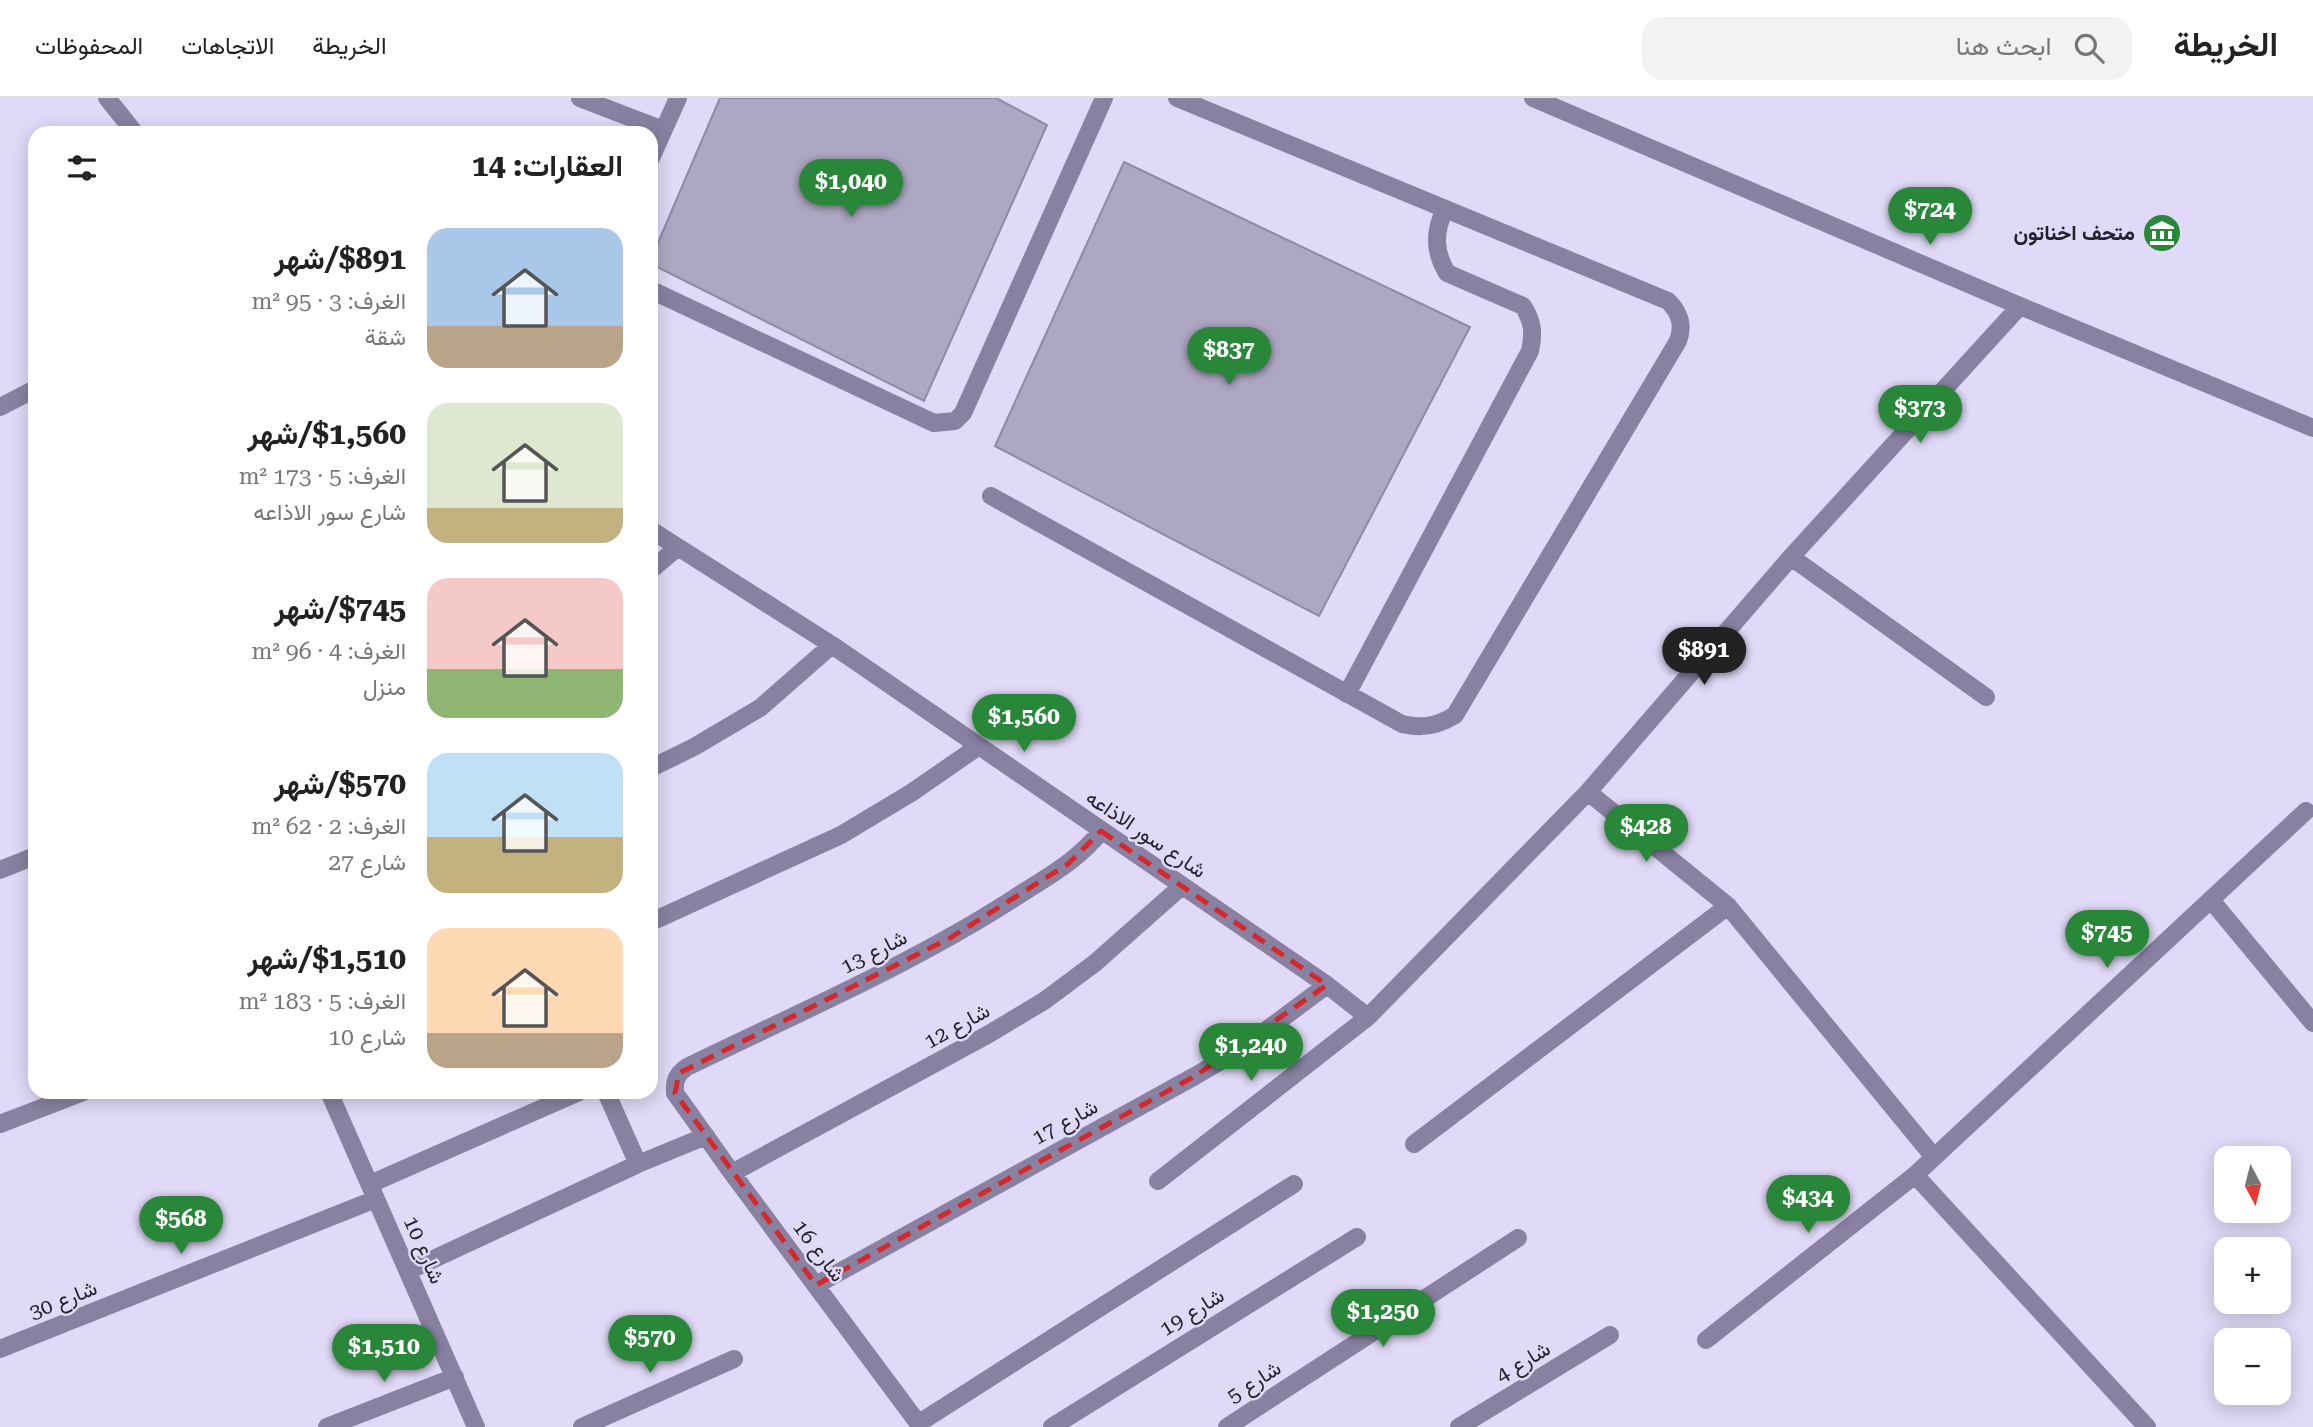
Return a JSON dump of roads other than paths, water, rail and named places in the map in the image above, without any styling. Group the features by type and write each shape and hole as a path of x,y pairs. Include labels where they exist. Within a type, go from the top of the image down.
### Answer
{"street":[{"path":"107,98 129,126"},
{"path":"580,98 653,126"},
{"path":"658,142 678,98"},
{"path":"658,293 934,423 955,421 963,412 1104,98"},
{"path":"991,496 1402,724 1435,725 1455,715 1681,334 1679,317 1668,301 1177,98"},
{"path":"1533,98 2313,428"},
{"path":"658,128 663,130"},
{"path":"1347,694 1530,351 1533,327 1523,306 1447,273 1436,248 1436,235 1445,209"},
{"path":"1158,1181 1368,1017 1588,792 1791,557 2020,306"},
{"path":"0,407 28,393"},
{"name":"شارع سور الاذاعه","path":"658,535 832,645 1327,985 1368,1017"},
{"path":"658,564 677,548"},
{"path":"1791,557 1986,697"},
{"path":"658,765 760,708 832,645"},
{"path":"658,919 841,835 911,793 979,746"},
{"path":"1588,792 1728,906 1933,1156"},
{"path":"1706,1340 1915,1175 2306,811"},
{"name":"شارع 13","path":"682,1102 675,1093 674,1082 679,1073 687,1067 871,980 950,938 1068,864 1090,845 1101,831"},
{"path":"0,870 28,859"},
{"name":"شارع 12","path":"732,1173 989,1034 1044,1001 1096,963 1182,886"},
{"path":"2211,900 2313,1023"},
{"path":"1414,1144 1728,906"},
{"name":"شارع 17","path":"816,1285 1241,1049 1327,985"},
{"path":"0,1124 65,1099"},
{"name":"شارع 10","path":"332,1099 476,1427"},
{"name":"شارع 30","path":"0,1349 373,1191 564,1099"},
{"path":"609,1099 638,1164"},
{"name":"شارع 16","path":"682,1102 920,1425"},
{"path":"408,1271 638,1164 706,1136"},
{"path":"1915,1175 2145,1426"},
{"path":"920,1425 1294,1184"},
{"name":"شارع 19","path":"1052,1427 1357,1237"},
{"name":"شارع 5","path":"1227,1427 1517,1238"},
{"name":"شارع 4","path":"1459,1427 1609,1335"},
{"path":"582,1427 734,1359"},
{"path":"327,1427 455,1377"}],"place":[{"name":"متحف اخناتون","path":"2162,233"}]}
